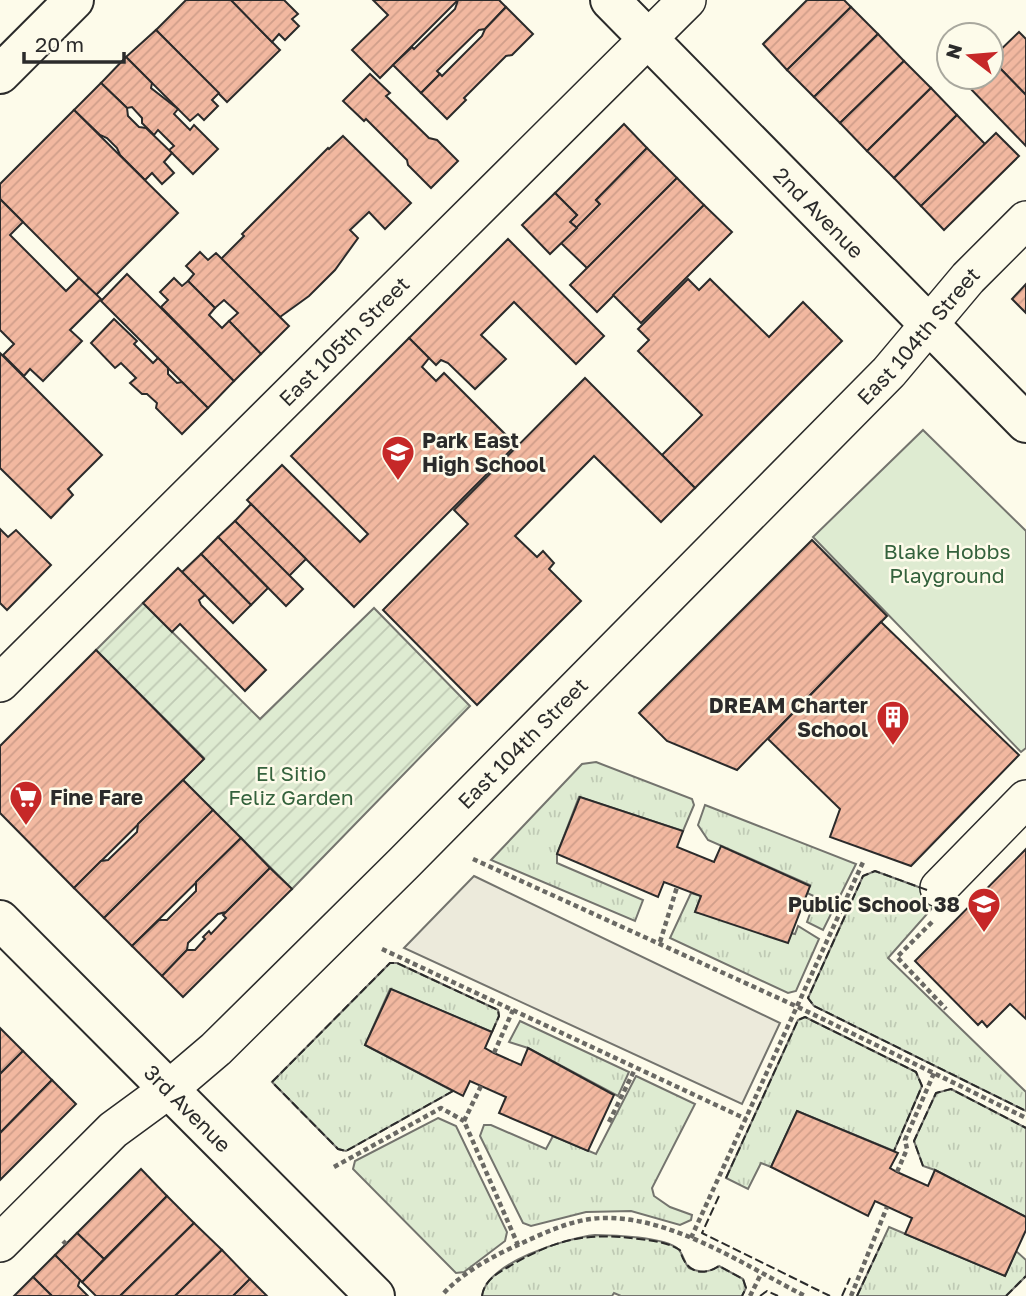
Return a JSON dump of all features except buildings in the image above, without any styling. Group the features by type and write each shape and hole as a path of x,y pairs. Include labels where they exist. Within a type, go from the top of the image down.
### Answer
{"main road":[{"path":"0,74 74,0"},
{"name":"2nd Avenue","path":"610,0 1026,423"},
{"name":"3rd Avenue","path":"0,920 375,1296"}],"street":[{"name":"East 105th Street","path":"0,683 687,0"},
{"name":"East 104th Street","path":"0,1243 113,1130 169,1089 216,1049 404,863 889,372 968,278 1026,220"},
{"path":"939,888 1026,799"}],"path":[{"path":"473,859 797,1007 1026,1118"},
{"path":"691,1237 864,860"},
{"path":"660,943 677,887"},
{"path":"939,888 954,901 897,957 946,1009"},
{"path":"382,949 746,1119"},
{"path":"494,1052 513,1010"},
{"path":"609,1122 635,1069"},
{"path":"898,1172 907,1149 905,1140 934,1073"},
{"path":"464,1121 481,1086"},
{"path":"334,1167 441,1108 464,1121 518,1245"},
{"path":"851,1296 887,1207"},
{"path":"444,1293 451,1284 555,1227 601,1218 643,1222 691,1237 805,1296"},
{"path":"750,1296 761,1274"}],"green space":[{"name":"Blake Hobbs Playground","path":"923,430 1026,531 1026,748 1021,752 813,537"},
{"name":"El Sitio Feliz Garden","path":"143,603 260,719 374,608 470,706 292,889 183,780 204,758 96,650"},
{"path":"596,762 692,799 694,805 683,831 579,797 557,854 557,863 643,900 635,921 491,860 582,764"},
{"path":"705,805 856,864 823,930 807,922 816,897 807,893 810,885 708,840 698,825"},
{"path":"875,871 943,896 888,958 1026,1092 1026,1111 814,1006 808,998 863,876"},
{"path":"691,893 701,896 695,912 795,934 798,926 819,939 796,991 788,993 670,938"},
{"path":"390,963 397,963 498,1010 499,1016 492,1032 390,989 365,1045 453,1091 346,1151 338,1149 272,1082"},
{"path":"805,1017 916,1072 922,1086 894,1151 797,1111 771,1167 761,1163 748,1189 726,1178 798,1020"},
{"path":"520,1021 629,1072 618,1096 528,1048 509,1042"},
{"path":"636,1076 695,1104 652,1188 654,1196 670,1207 692,1215 691,1220 680,1225 631,1211 586,1212 531,1226 523,1223 480,1136 484,1125 491,1125 546,1149 553,1136 596,1154"},
{"path":"951,1089 1026,1128 1026,1217 923,1166 914,1141 936,1093"},
{"path":"438,1118 456,1126 507,1232 505,1241 464,1272 456,1273 353,1169 355,1161"},
{"path":"889,1227 1005,1276 1016,1251 1026,1260 1026,1276 1006,1296 857,1296"},
{"path":"595,1235 638,1237 671,1245 680,1251 689,1268 704,1272 719,1266 743,1279 746,1288 742,1296 621,1296 614,1293 612,1296 482,1296 487,1284 497,1273 512,1263 548,1247"}],"shaded area":[{"path":"474,876 780,1023 742,1104 404,948"}],"fence":[{"path":"927,890 875,871 863,876 808,998 814,1006 1026,1111"},
{"path":"453,1091 346,1151 338,1149 272,1082 390,963 397,963 498,1010 499,1016 492,1032"},
{"path":"726,1178 798,1020 805,1017 916,1072 922,1086 894,1151"},
{"path":"923,1166 914,1141 936,1093 951,1089 1026,1128"},
{"path":"719,1196 702,1233 830,1296"},
{"path":"482,1296 485,1286 492,1278 542,1249 572,1240 603,1236 670,1245 680,1250 686,1263 700,1272 719,1266 743,1279 746,1288 742,1296"},
{"path":"857,1296 882,1242"},
{"path":"1006,1296 1026,1276"},
{"path":"842,1296 850,1278"},
{"path":"760,1296 767,1291 778,1296"}],"place":[{"name":"Park East High School","path":"398,482"},
{"name":"DREAM Charter School","path":"893,747"},
{"name":"Fine Fare","path":"26,827"},
{"name":"Public School 38","path":"984,934"}]}
